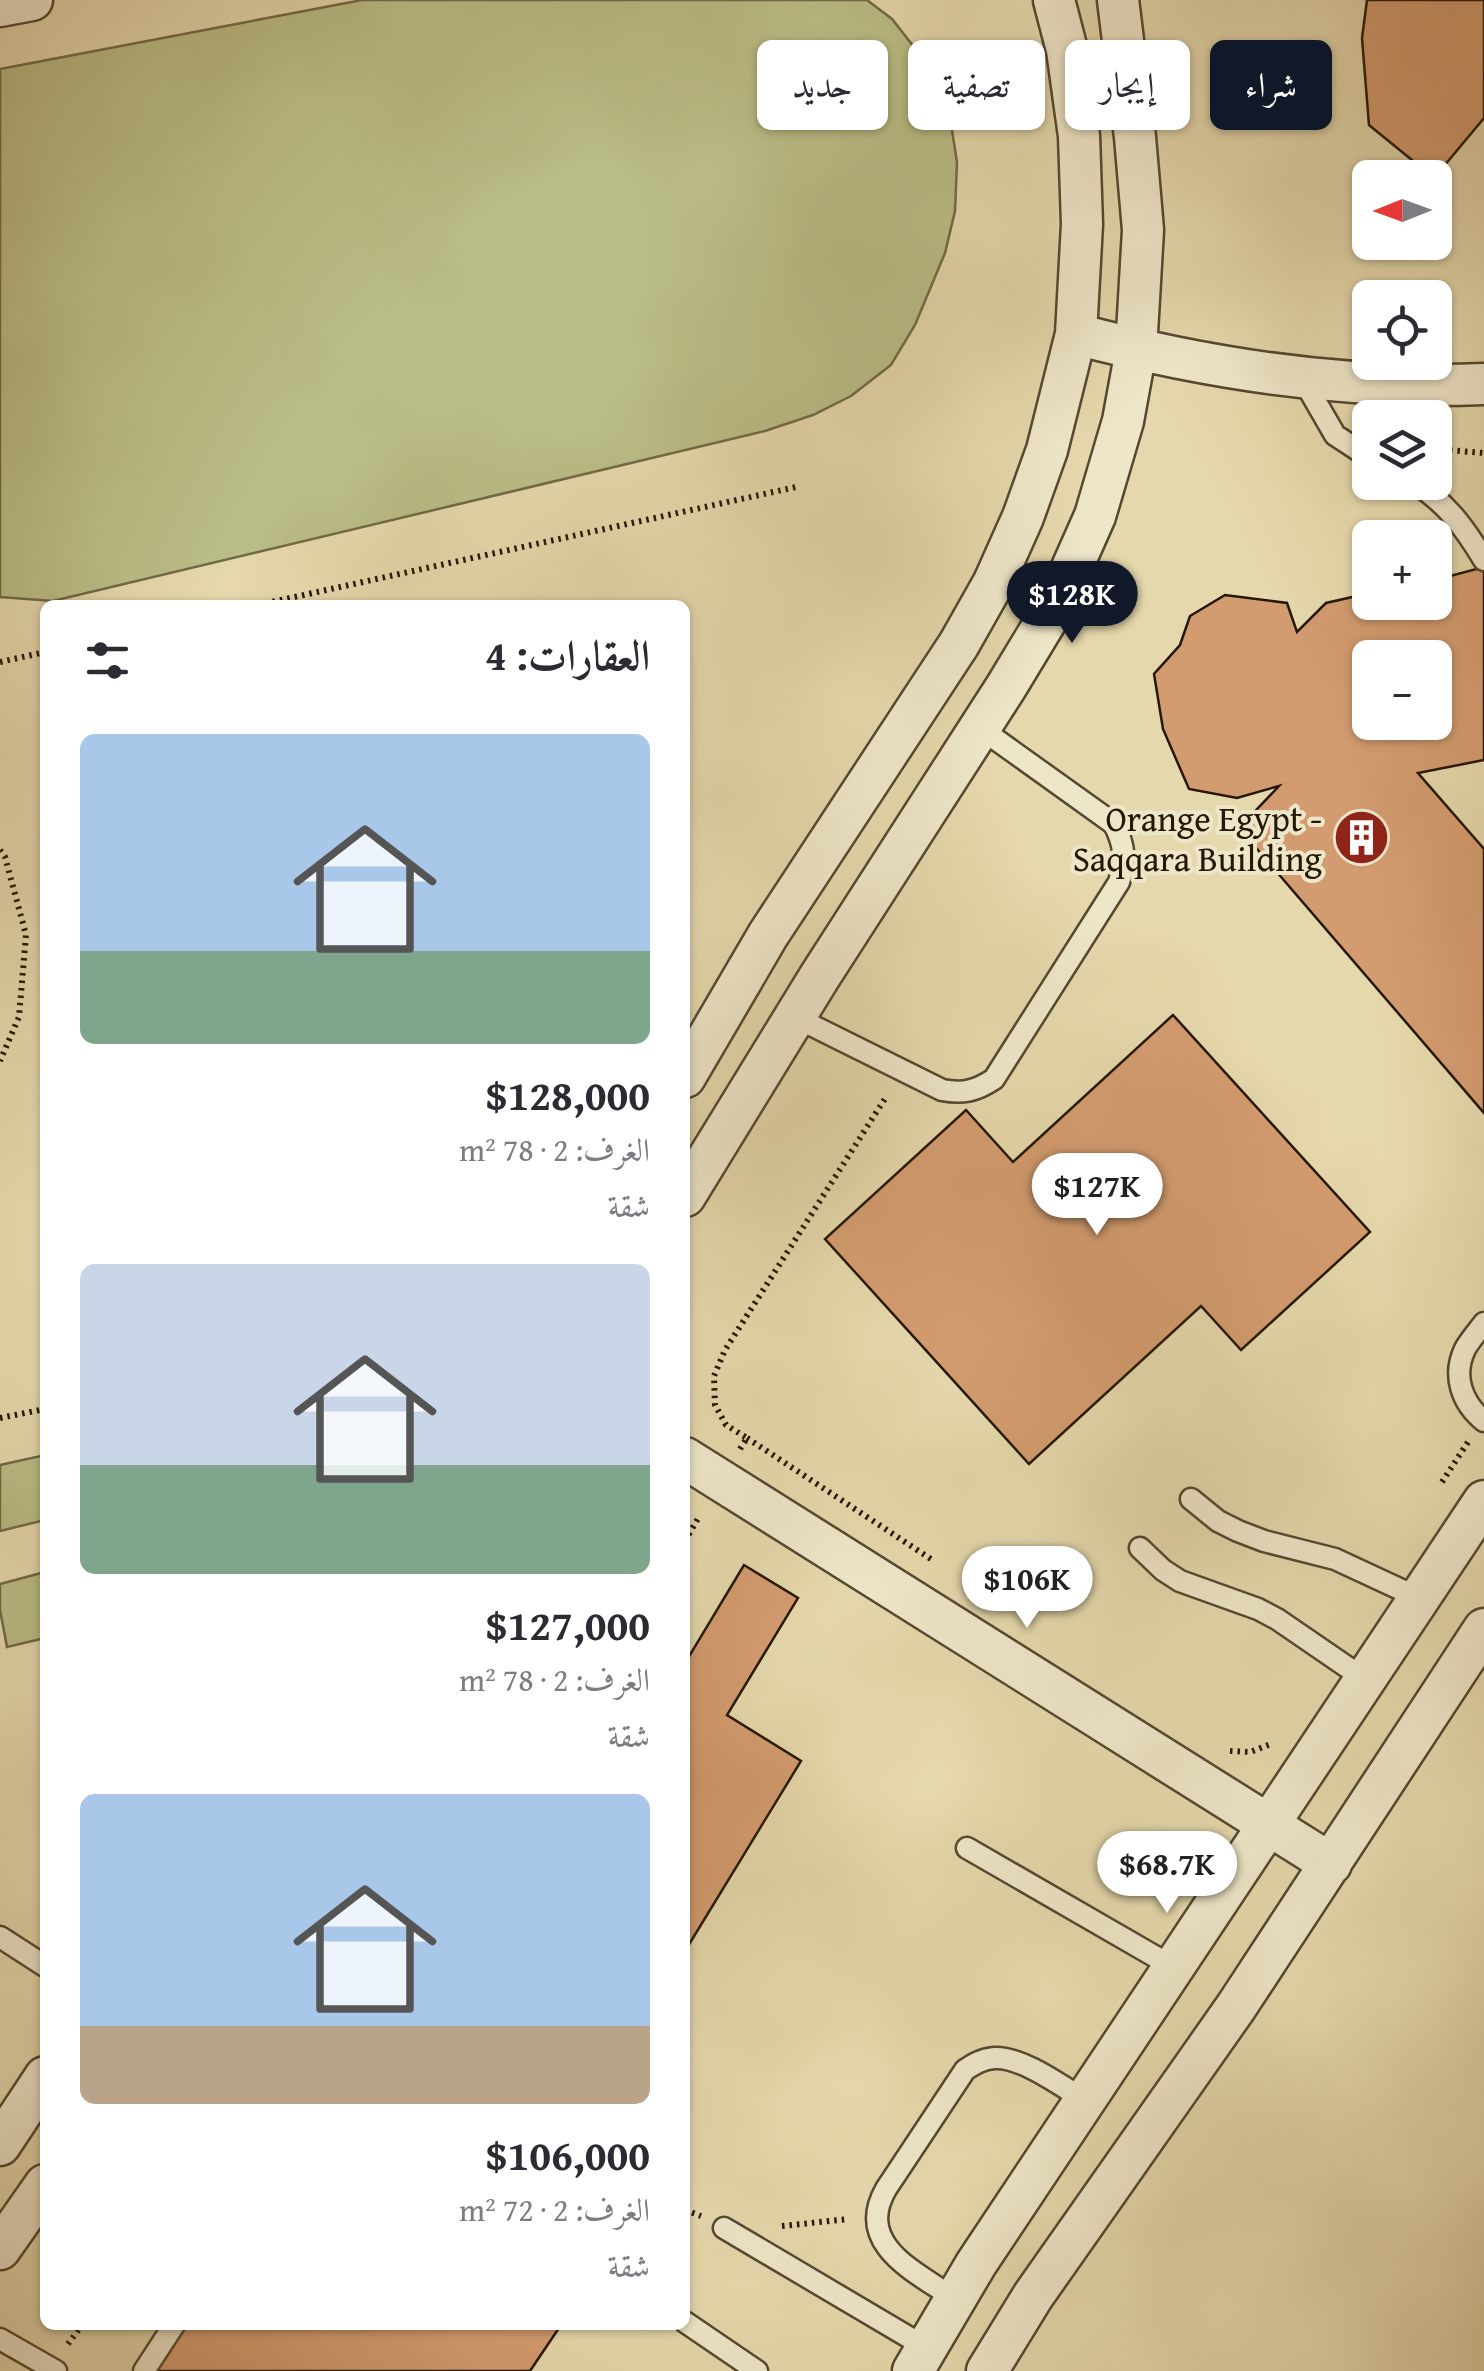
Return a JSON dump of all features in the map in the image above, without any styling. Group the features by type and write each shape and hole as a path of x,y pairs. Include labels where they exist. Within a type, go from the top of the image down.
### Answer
{"street":[{"path":"0,6 32,0"},
{"path":"690,1068 768,935 958,644 994,582 1047,450 1076,334 1082,224 1079,136 1067,50 1054,0"},
{"path":"690,1188 1055,606 1095,516 1123,422 1136,350 1143,230 1136,137 1118,0"},
{"path":"1076,334 1136,350 1302,378 1428,386 1484,384"},
{"path":"690,1461 1331,1864"},
{"path":"920,2360 976,2264 1484,1501"},
{"path":"987,2371 1033,2296 1236,2007 1484,1630"},
{"path":"0,2145 40,2085"},
{"path":"0,2250 40,2191"}],"lane":[{"path":"1302,378 1335,436 1352,447"},
{"path":"1437,500 1462,524 1484,560"},
{"path":"795,1017 942,1090 978,1090 994,1079 1119,882 1125,862 1123,842 1114,824 980,728"},
{"path":"1484,1323 1464,1351 1458,1376 1464,1401 1484,1421"},
{"path":"1191,1500 1238,1532 1336,1559 1420,1598"},
{"path":"1140,1548 1180,1581 1277,1618 1366,1680"},
{"path":"967,1848 1175,1968"},
{"path":"0,1937 40,1963"},
{"path":"955,2299 897,2258 884,2244 875,2216 886,2189 964,2070 977,2062 1006,2058 1086,2101"},
{"path":"724,2228 920,2360"},
{"path":"690,2325 758,2371"},
{"path":"144,2371 171,2330"},
{"path":"0,2338 56,2371"}],"path":[{"path":"1452,450 1484,452"},
{"path":"281,600 796,487"},
{"path":"0,662 40,653"},
{"path":"0,850 26,936 19,1016 0,1061"},
{"path":"903,1070 725,1350 714,1376 716,1405 726,1425 949,1571"},
{"path":"0,1418 40,1410"},
{"path":"690,1531 747,1438"}],"green space":[{"path":"362,0 867,0 892,19 908,40 908,130 952,130 957,162 955,211 945,253 915,325 891,365 851,396 813,415 765,431 57,600 0,597 0,69"},
{"path":"40,1456 40,1521 0,1531 0,1465"},
{"path":"40,1573 40,1639 7,1647 0,1584"}],"building":[{"path":"1367,0 1484,0 1484,118 1449,160 1412,160 1369,125 1362,38"},
{"name":"Orange Egypt - Saqqara Building","path":"1484,567 1484,760 1418,773 1484,849 1484,1113 1239,828 1279,786 1237,798 1189,789 1163,729 1154,674 1180,645 1190,616 1225,595 1287,603 1297,632 1326,603 1352,597 1352,620 1452,620 1452,575"},
{"path":"1173,1015 1370,1232 1241,1350 1201,1306 1029,1464 825,1239 966,1110 1013,1162"},
{"path":"744,1565 798,1598 727,1715 801,1761 690,1943 690,1655"},
{"path":"174,2330 558,2330 530,2371 148,2371"}],"place":[{"name":"Orange Egypt - Saqqara Building","path":"1361,838"}]}
